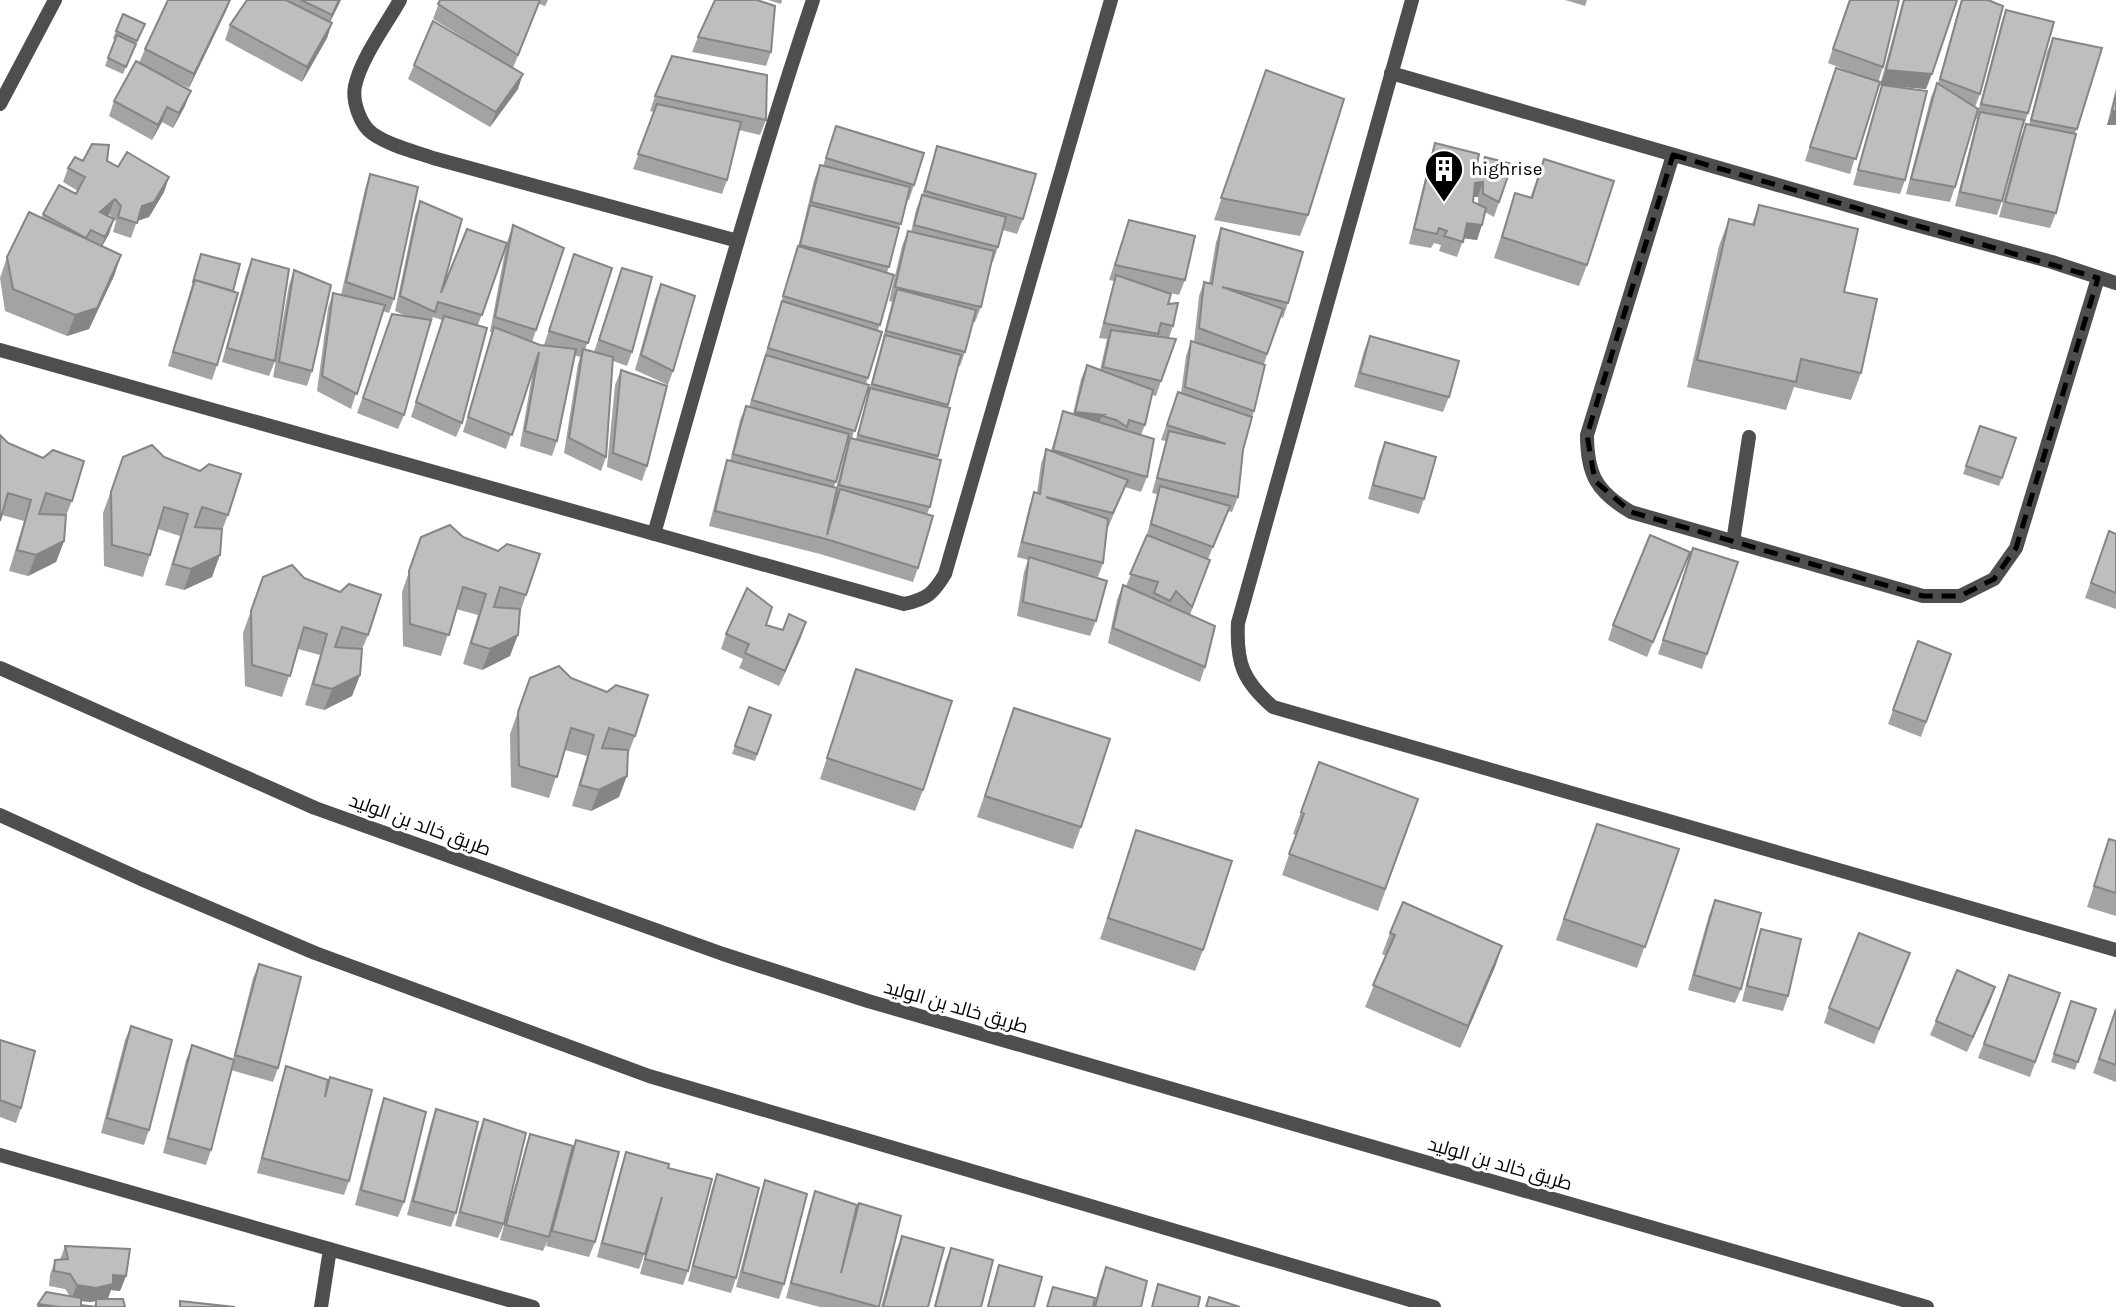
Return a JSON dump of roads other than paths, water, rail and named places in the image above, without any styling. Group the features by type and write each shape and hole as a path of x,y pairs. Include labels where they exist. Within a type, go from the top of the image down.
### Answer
{"street":[{"path":"0,104 55,0"},
{"path":"400,0 366,59 354,87 358,115 371,133 401,148 433,158 738,241"},
{"path":"654,534 782,92 813,0"},
{"path":"0,350 904,604 922,600 936,589 945,574 1111,0"},
{"path":"1412,0 1238,623 1237,647 1242,671 1255,691 1273,707 2116,950"},
{"path":"1391,73 2052,262 2116,283"},
{"path":"1673,155 1587,435 1587,460 1595,481 1610,500 1631,512 1733,542 1923,596 1960,596 1994,579 2016,548 2098,278"},
{"path":"1733,542 1749,437"},
{"name":"طريق خالد بن الوليد","path":"0,668 315,808 723,954 881,1005 1927,1307"},
{"path":"0,815 315,953 649,1076 1434,1307"},
{"path":"0,1154 533,1307"},
{"path":"321,1307 330,1249"}],"place":[{"name":"highrise","path":"1444,203"}]}
